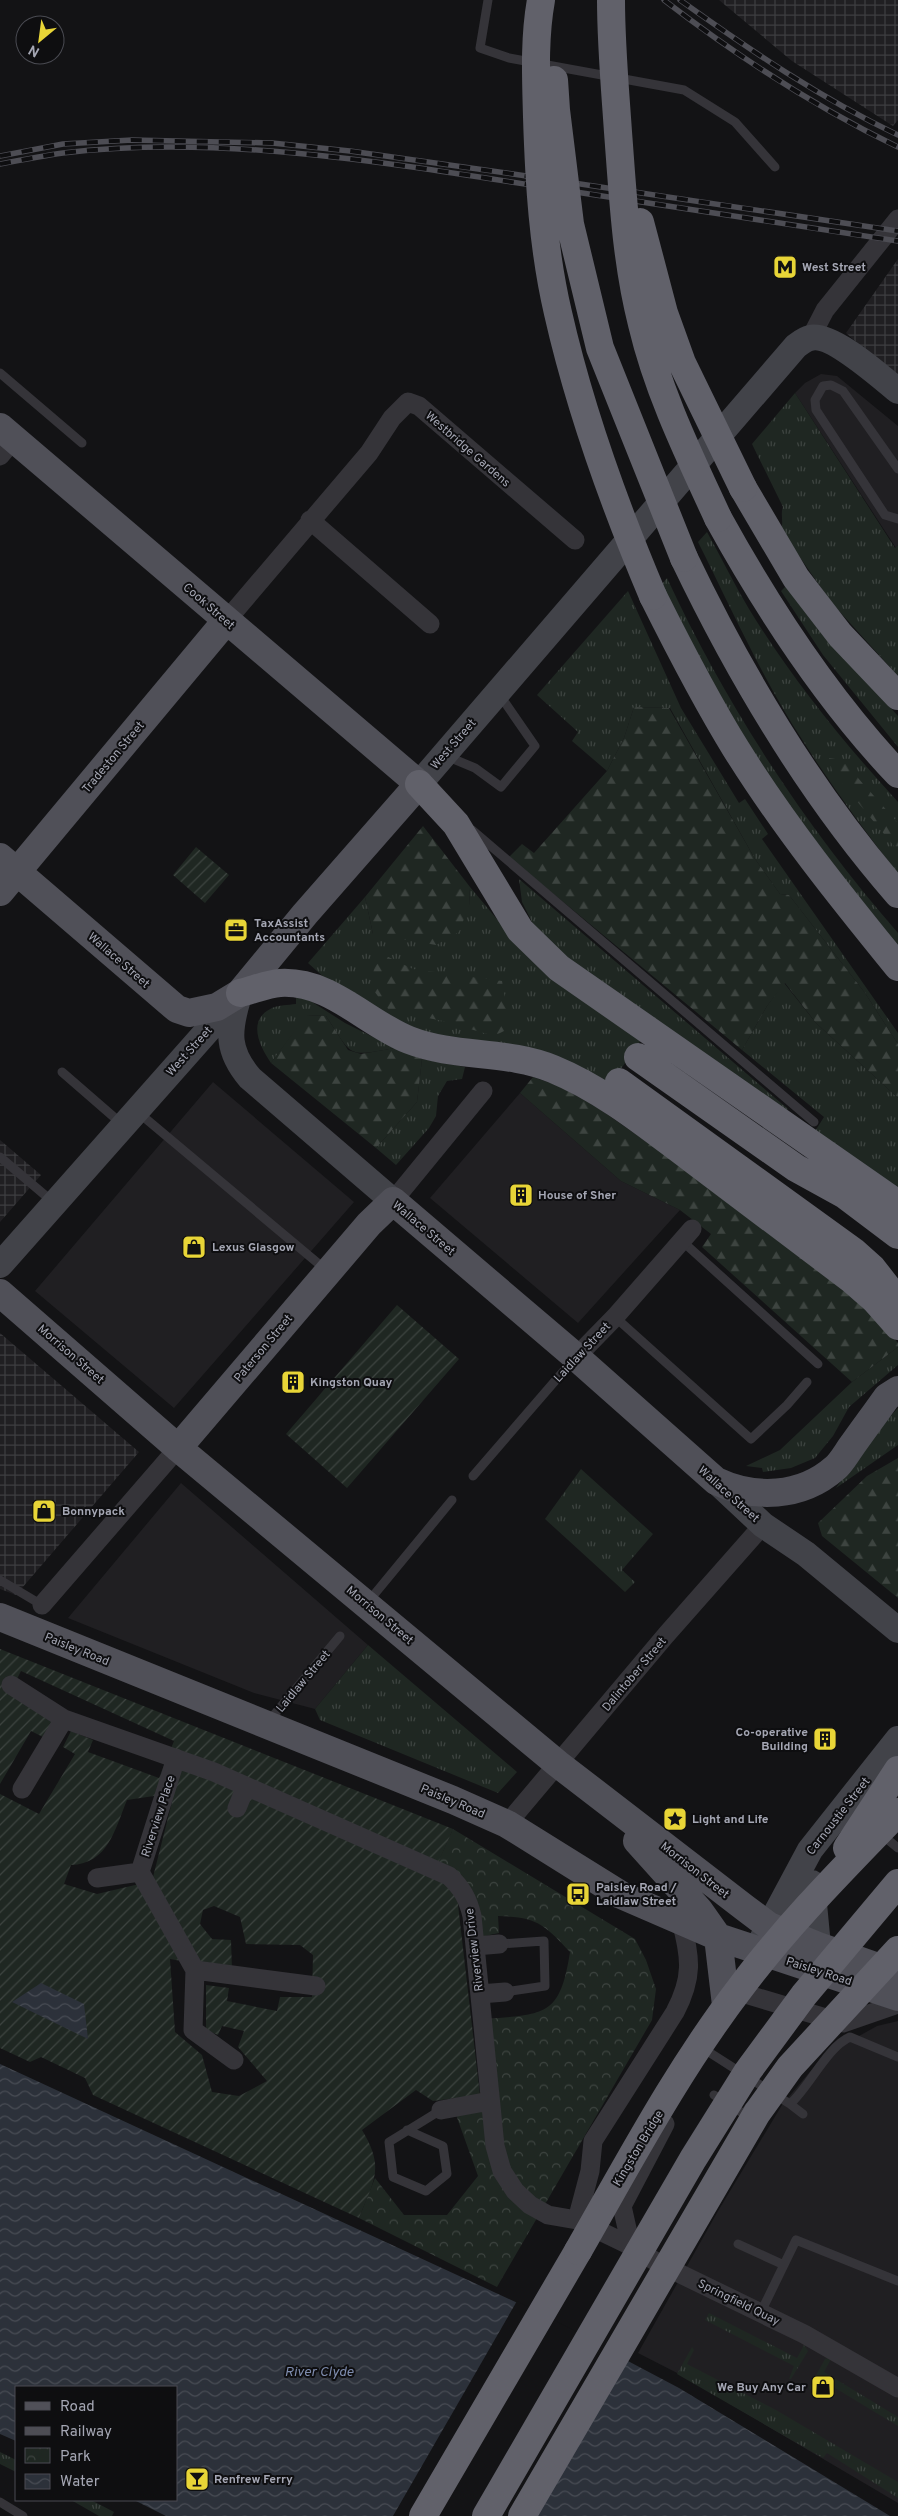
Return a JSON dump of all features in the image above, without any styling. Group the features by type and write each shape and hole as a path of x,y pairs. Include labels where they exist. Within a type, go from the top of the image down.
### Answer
{"highway":[{"path":"541,0 536,49 538,144 544,228 557,311 574,378 607,482 653,596 693,676 736,749 838,893 898,967"},
{"path":"550,0 556,110 575,243 600,348 684,558 719,630 770,719 802,769 847,831 898,894"},
{"path":"611,0 611,33 623,208 631,274 642,326 672,415 718,518 742,561 813,668 871,746 898,774"},
{"path":"618,133 664,314 682,362 743,488 796,578 840,635 898,696"},
{"path":"418,784 456,824 520,930 543,954 559,968 898,1204"},
{"path":"240,994 279,983 309,986 343,1002 388,1031 424,1046 498,1056 551,1068 604,1095 671,1143 851,1279 876,1300 898,1326"},
{"path":"638,1057 796,1168 845,1196 898,1235"},
{"path":"619,1082 854,1251 872,1268 898,1301"},
{"path":"813,1899 892,1767"},
{"name":"Kingston Bridge","path":"423,2516 642,2138 688,2064 741,1986 813,1899 898,1812"},
{"path":"486,2516 688,2168 748,2071 804,1995 898,1882"},
{"path":"522,2516 757,2113 796,2060 898,1950"}],"main road":[{"name":"Cook Street","path":"5,441 226,622 418,784"},
{"name":"Tradeston Street","path":"6,874 226,622"},
{"name":"West Street","path":"240,994 305,914 418,784"},
{"name":"Wallace Street","path":"6,874 176,1009 188,1013 217,1007 240,994"},
{"name":"Wallace Street","path":"393,1201 576,1357 716,1482"},
{"name":"Paterson Street","path":"178,1448 369,1224 393,1201"},
{"name":"Morrison Street","path":"0,1293 178,1448 558,1764 769,1926"},
{"path":"716,1482 746,1493 774,1494 820,1478 836,1468 887,1397 898,1390"},
{"name":"Paisley Road","path":"0,1617 453,1800 506,1824 621,1895 681,1922 718,1937 898,1996"},
{"path":"585,1785 700,1910 718,1937 731,1998"},
{"name":"Paisley Road","path":"769,1926 818,1946 898,1974"}],"street":[{"name":"West Street","path":"418,784 762,383 796,346 811,337 826,310 898,219"},
{"path":"811,337 824,339 859,359 898,391"},
{"name":"Westbridge Gardens","path":"226,622 310,520 369,453 392,418 408,402 419,406 575,540"},
{"path":"310,520 430,624"},
{"name":"West Street","path":"0,1265 240,994"},
{"name":"Wallace Street","path":"240,994 230,1036 234,1055 241,1068 250,1078 393,1201"},
{"name":"Paterson Street","path":"393,1201 483,1091"},
{"name":"Laidlaw Street","path":"576,1357 615,1317 687,1235"},
{"name":"Paterson Street","path":"42,1605 178,1448"},
{"name":"Wallace Street","path":"716,1482 762,1525 806,1554 898,1630"},
{"name":"Dalintober Street","path":"506,1824 762,1525"},
{"name":"Riverview Place","path":"11,1685 64,1719 176,1758 140,1872 195,1970"},
{"path":"22,1790 64,1719"},
{"name":"Carnoustie Street","path":"757,1950 810,1850 853,1812 892,1767 898,1740"},
{"name":"Riverview Drive","path":"176,1758 246,1786 449,1876 460,1887 468,1900 475,1946 495,2146 502,2171 515,2191 530,2205 548,2215 577,2220"},
{"path":"237,1808 246,1786"},
{"path":"810,1850 818,1946"},
{"name":"Riverview Place","path":"97,1878 140,1872"},
{"path":"577,2220 590,2171 593,2141 686,1992 689,1957 681,1922"},
{"path":"475,1946 500,1944"},
{"path":"631,2246 622,2206 757,1950"},
{"path":"234,2060 193,2030 195,1970 316,1986"},
{"path":"480,1994 505,1992"},
{"path":"731,1998 843,2023 898,2004"},
{"path":"441,2110 490,2101"},
{"name":"Springfield Quay","path":"577,2220 631,2246 658,2263 761,2312 846,2356 898,2388"}],"lane":[{"path":"488,0 480,48 509,58 684,90 734,122 775,167"},
{"path":"0,373 82,442"},
{"path":"898,469 843,391 831,385 823,386 818,393 816,410 885,515 898,519"},
{"path":"444,755 475,768 501,787 535,746 497,692"},
{"path":"418,784 814,1122"},
{"path":"62,1072 129,1118 328,1272"},
{"path":"0,1157 54,1203"},
{"path":"687,1235 818,1364"},
{"path":"615,1317 751,1439 787,1405 807,1382"},
{"name":"Laidlaw Street","path":"473,1476 576,1357"},
{"path":"366,1604 452,1500"},
{"path":"0,1580 42,1605"},
{"name":"Laidlaw Street","path":"266,1725 340,1636"},
{"path":"853,1812 898,1848"},
{"path":"500,1944 544,1941 545,1986 505,1992"},
{"path":"790,2104 803,2092 840,2042 850,2037 898,2057"},
{"path":"704,2049 758,2093 790,2104 803,2114"},
{"path":"714,2095 744,2114 758,2093"},
{"path":"407,2130 442,2146 447,2174 426,2191 393,2177 389,2142 407,2130 441,2110"},
{"path":"761,2312 796,2240 898,2281"},
{"path":"738,2244 784,2265"},
{"path":"0,2502 23,2516"}],"shaded area":[{"path":"719,0 898,0 898,120 893,126 792,61"},
{"path":"898,259 898,379 846,333"},
{"path":"821,374 837,376 898,426 898,545 896,548 795,393 805,383"},
{"name":"Lexus Glasgow","path":"213,1082 354,1202 174,1408 35,1291"},
{"name":"House of Sher","path":"520,1093 621,1181 680,1210 578,1323 430,1198"},
{"path":"0,1140 41,1175 0,1222"},
{"name":"Bonnypack","path":"0,1333 139,1452 16,1595 0,1589"},
{"path":"181,1483 368,1645 315,1709 254,1693 68,1618"},
{"path":"898,2021 898,2503 679,2374 638,2353 718,2211 782,2105 823,2056 877,2026"}],"green space":[{"path":"795,393 895,548 898,545 898,676 831,602 781,530 783,507 752,444"},
{"path":"707,532 765,635 838,733 898,802 898,874 825,775 774,693 698,542"},
{"path":"667,578 715,673 742,719 770,764 831,851 898,933 898,950 742,743 657,590"},
{"path":"786,586 837,649 898,716 898,747 823,655 781,591"},
{"path":"628,591 681,708 739,803 745,799 768,834 762,839 898,1033 898,1044 865,993 789,895 780,894 755,859 670,708 634,707 624,738 607,771 572,741 578,732 537,695"},
{"path":"634,707 669,708 755,859 780,894 789,895 865,993 898,1044 898,1098 816,1023 785,983 767,1006 742,1050 509,857 522,844 534,853 607,771 624,738"},
{"path":"829,758 842,760 898,823 898,851 832,771"},
{"path":"423,826 470,887 469,906 459,932 436,945 373,934 365,897"},
{"path":"196,847 229,875 205,903 173,875"},
{"path":"519,879 788,1109 784,1115 540,938 522,902"},
{"path":"470,887 522,949 641,1040 607,1089 409,1032 336,988 308,963 365,897 373,934 469,906"},
{"path":"378,952 413,969 502,981 510,1028 494,1036 443,1021 389,1010 370,986"},
{"path":"784,983 816,1023 898,1098 898,1198 812,1136 824,1117 742,1050 767,1006"},
{"path":"296,996 309,1000 345,1023 395,1048 367,1053 352,1051 341,1040 326,1016 307,1015 271,1063 260,1042 257,1026 259,1019 272,1008 296,1004"},
{"path":"306,1015 326,1016 348,1050 361,1054 395,1048 422,1059 417,1102 376,1148 271,1063"},
{"path":"422,1059 465,1067 462,1079 447,1081 438,1096 436,1116 429,1128 396,1165 376,1148 417,1102"},
{"path":"533,1077 559,1086 598,1108 778,1234 871,1310 898,1343 898,1347 852,1382 702,1247 711,1234 680,1210 621,1181 520,1093"},
{"path":"397,1305 459,1359 347,1488 286,1434"},
{"path":"898,1347 898,1365 849,1407 833,1436 815,1458 791,1468 763,1472 762,1468 746,1466 780,1450 852,1382"},
{"path":"898,1408 898,1445 836,1488 875,1432"},
{"path":"898,1458 898,1598 822,1536 818,1523 867,1476"},
{"path":"581,1469 653,1534 622,1570 635,1582 625,1592 545,1519"},
{"path":"368,1645 517,1772 498,1793 320,1720 315,1709"},
{"path":"0,1649 453,1829 432,1877 443,1882 457,1896 480,2095 433,2101 416,2090 362,2130 373,2154 375,2174 359,2218 93,2095 85,2078 41,2057 30,2062 0,2048 0,1794 39,1814 75,1754 63,1747 71,1731 93,1740 88,1752 159,1778 174,1741 21,1671 10,1693 57,1721 45,1738 31,1731 0,1784","holes":["154,1796 172,1802 152,1881 97,1894 64,1884 71,1865 84,1863 102,1852 114,1833 127,1800","214,1906 240,1917 246,1944 300,1945 313,1955 312,1997 280,1997 277,2011 227,2001 229,1988 206,1985 206,2030 218,2035 222,2026 244,2031 238,2047 267,2081 239,2096 212,2092 202,2055 175,2032 170,1959 232,1970 231,1940 212,1939 200,1924 203,1910"]},
{"path":"453,1829 635,1939 646,1960 656,1989 652,2020 497,2287 359,2218 375,2178 404,2215 447,2215 478,2176 455,2112 494,2107 486,2019 523,2015 547,2008 555,2000 561,1989 566,1973 570,1952 546,1929 531,1920 498,1916 499,1933 480,1937 435,1869"},
{"path":"709,2313 797,2358 804,2345 808,2351 791,2379 789,2379 794,2366 705,2320"},
{"path":"692,2347 694,2350 687,2364 776,2410 898,2482 898,2498 827,2453 823,2458 677,2374"},
{"path":"827,2358 831,2359 824,2372 898,2417 898,2426 820,2379 810,2390 809,2388"},
{"path":"0,2452 15,2460 15,2472 0,2464"},
{"path":"73,2501 93,2501 114,2512 112,2516 99,2516"}],"water":[{"path":"41,1983 84,2004 88,2039 12,2002"},
{"name":"River Clyde","path":"0,2064 522,2305 679,2388 890,2516 166,2516 136,2501 178,2501 178,2386 15,2386 15,2441 0,2434"}],"pier":[{"path":"517,2301 628,2358 536,2516 393,2516"}],"railway":[{"path":"664,0 777,80 837,115 898,147"},
{"path":"680,0 813,89 898,135"},
{"path":"0,156 63,144 132,140 272,143 350,151 898,231"},
{"path":"0,164 63,153 124,148 186,147 310,154 434,170 898,241"}],"place":[{"name":"West Street","path":"785,267"},
{"name":"TaxAssist Accountants","path":"236,930"},
{"name":"House of Sher","path":"521,1195"},
{"name":"Lexus Glasgow","path":"194,1247"},
{"name":"Kingston Quay","path":"293,1382"},
{"name":"Bonnypack","path":"44,1511"},
{"name":"Co-operative Building","path":"825,1739"},
{"name":"Light and Life","path":"675,1819"},
{"name":"Paisley Road / Laidlaw Street","path":"578,1894"},
{"name":"We Buy Any Car","path":"823,2387"},
{"name":"Renfrew Ferry","path":"197,2479"}]}
